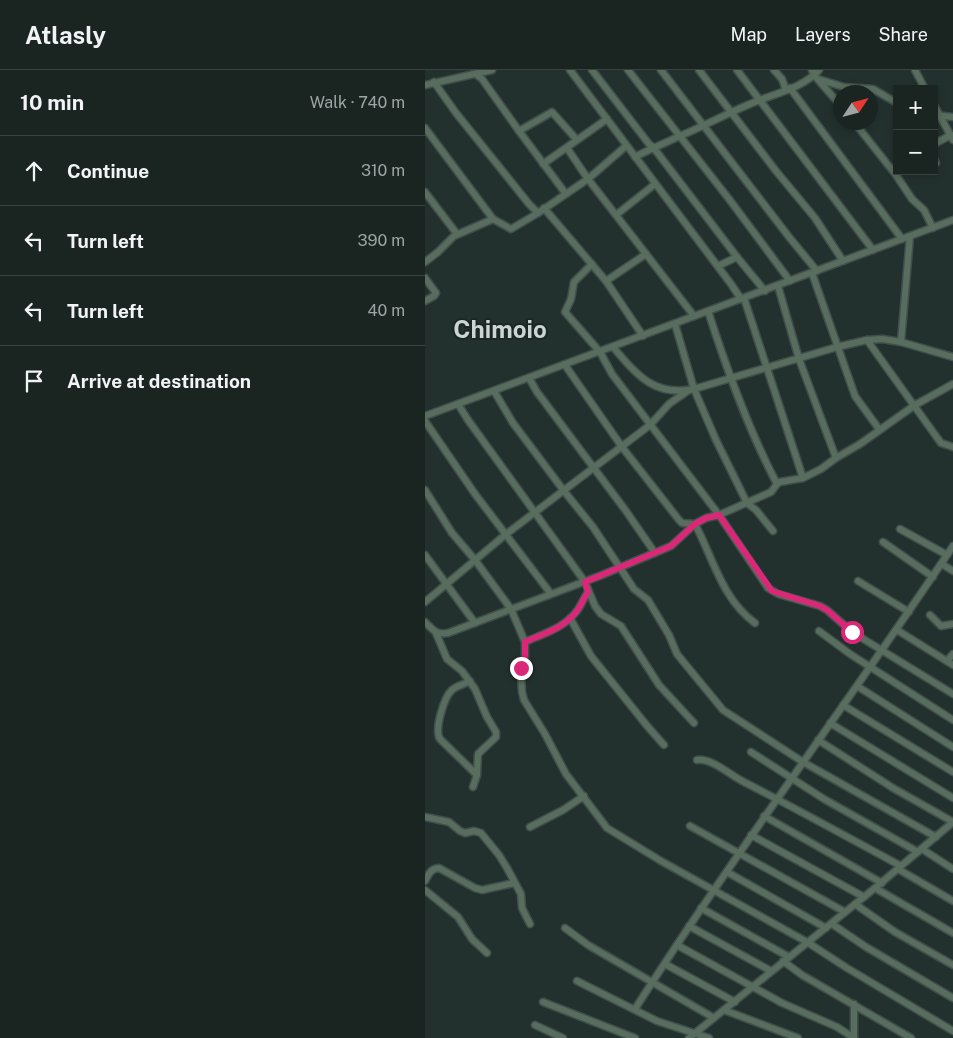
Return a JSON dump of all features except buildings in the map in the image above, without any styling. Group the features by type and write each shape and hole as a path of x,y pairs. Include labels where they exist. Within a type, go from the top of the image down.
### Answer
{"street":[{"path":"425,85 480,75 492,70"},
{"path":"570,70 742,298 803,478"},
{"path":"592,70 737,257 765,290"},
{"path":"628,70 790,281"},
{"path":"661,70 815,272 837,347 855,396 879,429"},
{"path":"699,70 776,172 815,218 843,261"},
{"path":"737,70 873,250"},
{"path":"774,70 902,239"},
{"path":"915,70 923,85"},
{"path":"635,157 704,124 788,89 816,73"},
{"path":"816,73 844,87 873,89 893,101"},
{"path":"816,73 833,95"},
{"path":"480,75 566,194"},
{"path":"434,82 505,174 538,213"},
{"path":"519,131 552,112 577,140"},
{"path":"938,116 953,116"},
{"path":"938,116 952,137 938,142"},
{"path":"543,164 607,119"},
{"path":"425,128 493,219 511,230 588,179 626,146"},
{"path":"860,130 896,175 912,199 924,210 933,228"},
{"path":"567,148 588,179 694,316"},
{"path":"616,215 655,184"},
{"path":"425,192 457,234"},
{"path":"545,208 592,264 643,336"},
{"path":"425,262 457,234 493,219"},
{"path":"551,594 455,468 426,416 953,220"},
{"path":"901,342 910,236"},
{"path":"605,281 646,254"},
{"path":"718,266 737,257"},
{"path":"592,264 574,282 571,299 565,312 601,352 612,374 719,515 772,591 820,606 852,632 953,694"},
{"path":"425,278 435,293 434,296 425,301"},
{"path":"779,286 799,359 836,458"},
{"path":"708,311 731,379 759,451 777,484"},
{"path":"675,324 692,390 747,503 756,510 773,531"},
{"path":"425,602 505,536 650,425 669,404 692,390 837,347 867,340 882,339 901,342 953,357"},
{"path":"867,340 915,405 923,420 941,442 953,447"},
{"path":"613,347 635,373 658,388 692,390"},
{"path":"565,365 622,447 679,520 682,523 695,524"},
{"path":"529,378 537,392 655,553"},
{"path":"435,633 448,633 585,582 671,546 695,524 706,518 719,515 771,492 777,484 803,478 821,469 915,405 953,384"},
{"path":"668,390 669,404"},
{"path":"494,391 513,422 593,527 633,589 648,600 669,635 677,654 723,710 803,762 936,837"},
{"path":"458,404 467,420 585,582 588,592 601,614 621,626 659,685 694,723"},
{"path":"425,490 452,533 475,560 511,609 525,642 525,657 521,676 524,700 566,774 607,828 661,861 807,942 953,1031"},
{"path":"695,524 721,582 742,611 755,622"},
{"path":"900,529 947,556"},
{"path":"883,542 933,577"},
{"path":"635,1009 764,816 897,630 953,546"},
{"path":"425,555 475,623"},
{"path":"942,564 953,571"},
{"path":"858,581 909,612"},
{"path":"525,642 558,627 570,618 577,611 588,592"},
{"path":"931,615 941,626 953,624"},
{"path":"570,618 591,656 664,745"},
{"path":"425,622 435,633 447,659 462,671 470,681 497,735 478,754 477,775 473,787"},
{"path":"897,630 950,663 953,654"},
{"path":"819,631 850,654 953,720"},
{"path":"470,681 450,692 439,719 437,734 477,775"},
{"path":"857,686 953,747"},
{"path":"843,705 953,772"},
{"path":"830,723 953,798"},
{"path":"692,1036 952,825 818,740"},
{"path":"751,752 791,778 953,868"},
{"path":"697,760 704,759 714,763 727,773 777,798 899,867 953,901"},
{"path":"530,827 563,810 584,796"},
{"path":"764,816 882,883"},
{"path":"425,817 449,822 465,833 474,831 481,833 499,855 521,894 522,908 530,924"},
{"path":"690,826 845,912"},
{"path":"751,835 864,897"},
{"path":"425,881 433,868 439,868 482,890 514,883"},
{"path":"727,872 829,926 953,998"},
{"path":"875,888 953,933"},
{"path":"425,890 458,917 472,939 487,953"},
{"path":"855,904 895,932 953,965"},
{"path":"701,908 789,956"},
{"path":"689,926 771,971"},
{"path":"565,928 588,945 714,1018"},
{"path":"677,945 782,1003 837,1027 854,1038"},
{"path":"783,961 802,975 911,1038"},
{"path":"665,964 735,1002"},
{"path":"577,981 657,1021 692,1036 709,1038"},
{"path":"543,1002 635,1038"},
{"path":"854,1004 854,1038"},
{"path":"724,1010 798,1038"},
{"path":"535,1025 563,1038"}],"district":[{"name":"Chimoio","path":"500,329"}],"route":[{"path":"521,668 525,657 525,642 558,627 577,611 588,592 585,582 671,546 695,524 706,518 719,515 768,588 778,594 820,606 852,632"}]}
